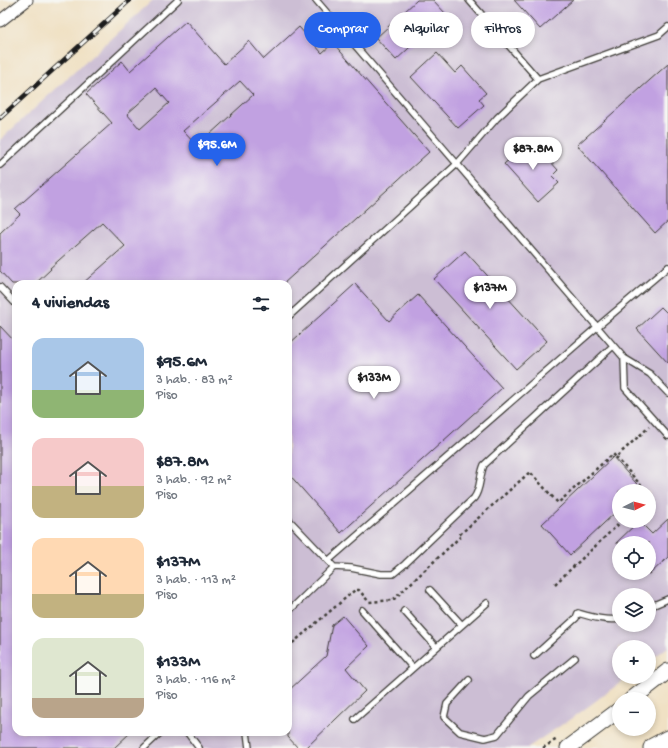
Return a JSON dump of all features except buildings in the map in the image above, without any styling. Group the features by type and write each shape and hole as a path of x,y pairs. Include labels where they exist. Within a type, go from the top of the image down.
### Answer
{"highway":[{"path":"653,748 668,740"}],"main road":[{"path":"641,692 668,671"},
{"path":"568,748 612,715"}],"street":[{"path":"0,21 25,0"}],"lane":[{"path":"0,165 178,0"},
{"path":"316,0 613,346 624,358 650,374 668,393"},
{"path":"469,0 538,79"},
{"path":"292,313 457,164 497,118 538,79 659,35 668,27"},
{"path":"328,561 668,267"},
{"path":"0,287 12,300"},
{"path":"292,523 334,567 351,568 381,574 393,574 474,498 479,492 480,473 484,466 613,346"},
{"path":"624,358 625,388 668,436"},
{"path":"292,608 334,567"},
{"path":"430,590 462,625"},
{"path":"656,604 668,599"},
{"path":"355,718 487,603"},
{"path":"362,610 413,668"},
{"path":"404,611 436,647"},
{"path":"534,656 576,618 578,613 603,620 612,620"},
{"path":"469,680 447,704 444,717 460,732 485,738 497,735 529,696 575,658"},
{"path":"144,748 157,736"},
{"path":"190,736 199,748"},
{"path":"247,736 248,748"}],"path":[{"path":"616,457 655,422"},
{"path":"292,644 355,590 359,590 369,602 393,600 460,538 458,536 530,472 558,503 613,454 640,484"},
{"path":"555,584 615,528"}],"shaded area":[{"path":"153,0 668,0 668,647 656,656 656,640 612,640 612,684 619,684 578,714 527,748 0,748 0,140"}],"railway":[{"path":"0,118 130,0"}]}
